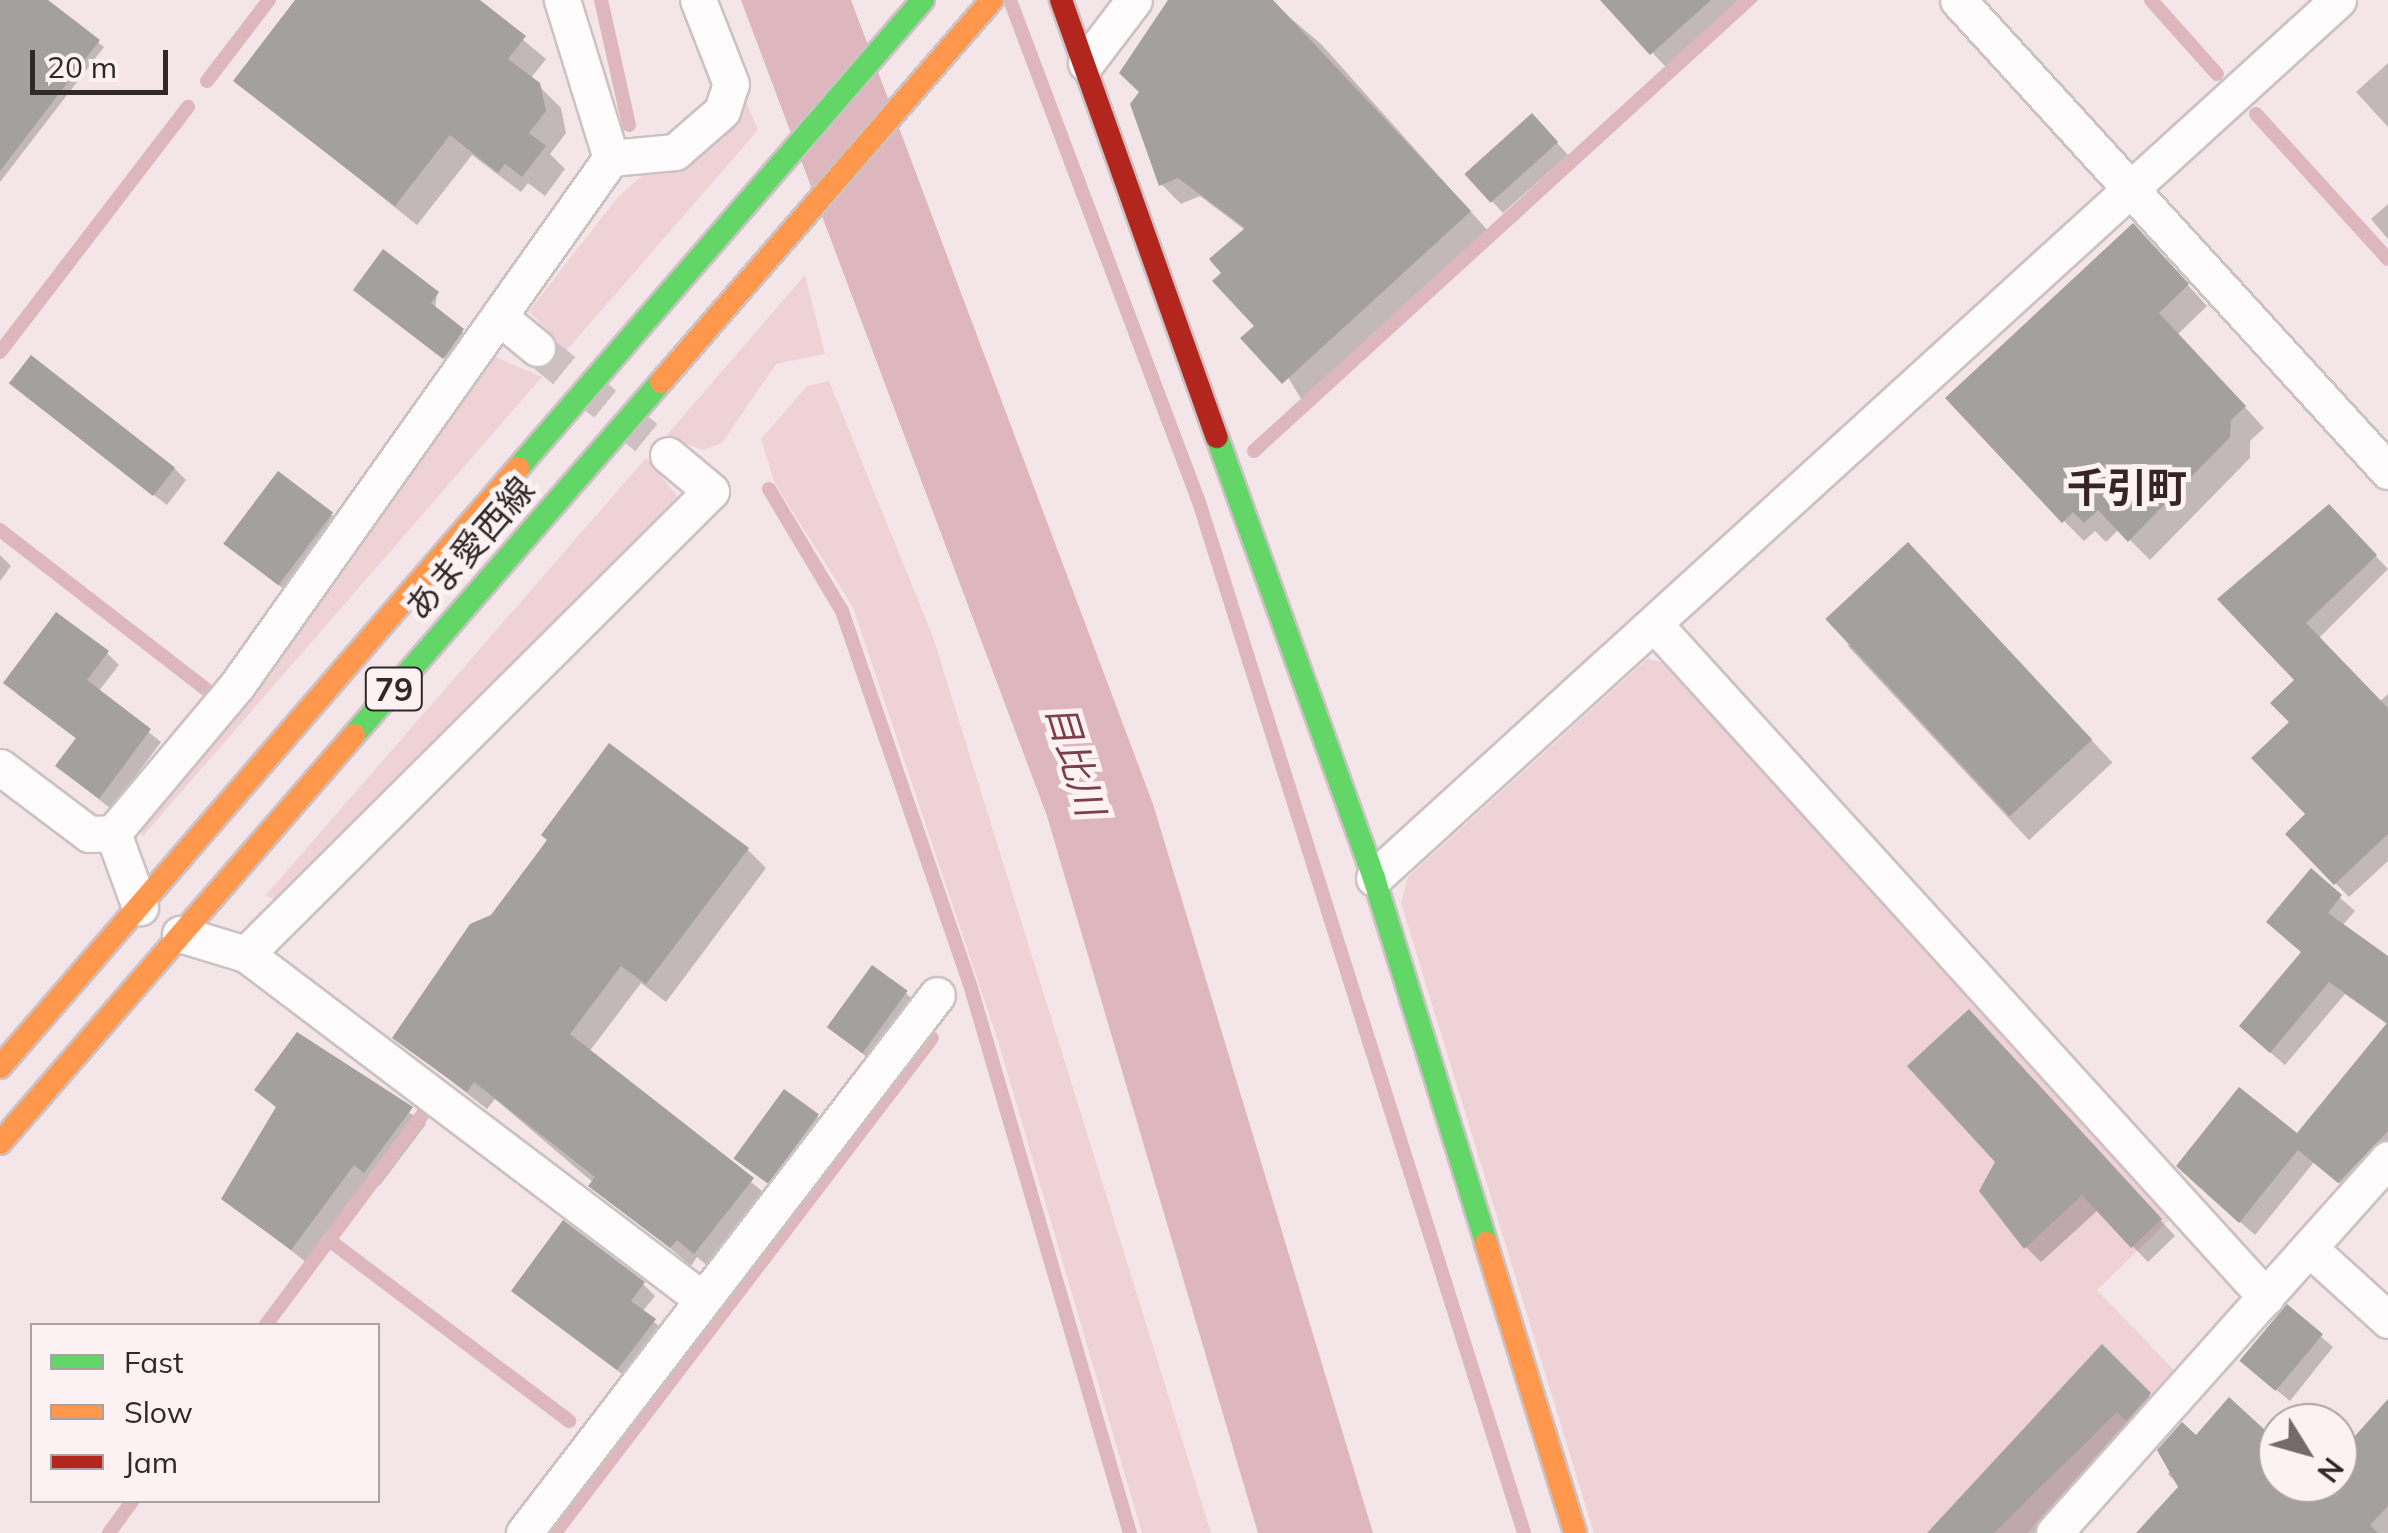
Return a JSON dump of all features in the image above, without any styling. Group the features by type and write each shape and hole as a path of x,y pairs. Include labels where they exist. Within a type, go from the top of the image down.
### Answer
{"main road":[{"name":"あま愛西線","path":"0,1067 923,0"},
{"name":"あま愛西線","path":"0,1143 992,0"},
{"path":"1061,0 1374,878 1575,1533"}],"street":[{"path":"562,0 611,158"},
{"path":"611,158 676,152 722,111 730,84 698,0"},
{"path":"1086,63 1134,0"},
{"path":"1958,0 2388,471"},
{"path":"1374,878 1656,626 2338,0"},
{"path":"0,768 88,834 113,833 238,684 503,320 611,158"},
{"path":"503,320 537,348"},
{"path":"246,954 712,491 668,455"},
{"path":"1656,626 2266,1298"},
{"path":"113,833 140,906"},
{"path":"180,934 246,954 702,1299"},
{"path":"524,1533 937,995"},
{"path":"2054,1533 2388,1159"},
{"path":"2309,1248 2388,1320"}],"shaded area":[{"path":"740,88 758,130 566,351 529,311 617,198"},
{"path":"805,275 825,354 776,364 722,443 703,450 666,436"},
{"path":"493,356 542,377 142,837 140,824"},
{"path":"829,381 933,637 1211,1533 1142,1533 999,1044 853,607 775,484 761,439 807,386"},
{"path":"646,458 678,497 274,899 265,896"},
{"path":"1647,659 1665,663 2173,1216 2097,1290 2174,1370 2027,1533 1594,1533 1401,903 1408,877"}],"water":[{"name":"目比川","path":"741,0 851,0 1153,804 1373,1533 1258,1533 1047,816"}],"building":[{"path":"0,0 48,0 100,40 0,171"},
{"path":"295,0 480,0 526,36 508,59 540,83 546,111 529,133 546,146 522,177 505,164 498,173 450,135 395,206 233,81"},
{"path":"1168,0 1273,0 1471,211 1282,384 1240,338 1254,326 1212,281 1221,273 1209,259 1245,228 1178,178 1159,186 1130,104 1139,92 1119,73"},
{"path":"1600,0 1711,0 1650,55"},
{"path":"1532,113 1558,142 1490,203 1464,174"},
{"path":"2133,223 2189,284 2159,313 2246,406 2231,420 2230,437 2128,542 2098,510 2084,523 2073,512 2062,523 1945,398"},
{"path":"383,249 439,292 431,303 464,329 443,359 353,290"},
{"path":"31,355 175,468 153,496 9,383"},
{"path":"278,471 333,513 278,585 223,544"},
{"path":"2329,504 2377,555 2306,623 2388,708 2388,834 2334,885 2285,834 2305,814 2251,758 2289,722 2270,703 2294,680 2217,599"},
{"path":"1908,542 2092,739 2009,817 1825,619"},
{"path":"56,612 109,651 87,680 151,729 99,799 55,766 76,738 3,683"},
{"path":"609,743 749,848 646,984 621,966 570,1034 754,1178 694,1254 677,1240 670,1248 588,1186 595,1177 474,1082 467,1092 392,1038 470,924 491,915 547,840 541,835"},
{"path":"2311,868 2342,895 2328,913 2388,956 2388,1131 2338,1183 2298,1150 2239,1223 2176,1166 2239,1087 2297,1133 2387,1023 2329,982 2270,1053 2239,1026 2301,952 2266,922"},
{"path":"872,965 908,991 862,1053 827,1027"},
{"path":"1969,1009 2162,1219 2131,1248 2082,1195 2024,1249 1979,1191 1995,1162 1907,1066"},
{"path":"297,1032 413,1107 364,1173 354,1165 291,1250 221,1199 276,1107 254,1090"},
{"path":"784,1089 819,1114 768,1184 733,1159"},
{"path":"563,1220 645,1282 631,1301 656,1319 617,1370 511,1291"},
{"path":"2287,1304 2323,1334 2275,1391 2239,1361"},
{"path":"2102,1344 2151,1393 2126,1421 2117,1412 1994,1533 1927,1533"},
{"path":"2229,1397 2258,1424 2258,1503 2358,1503 2358,1433 2388,1399 2388,1506 2370,1525 2378,1533 2136,1533 2178,1487 2157,1450 2182,1422 2196,1435"}],"waterway":[{"path":"207,81 269,0"},
{"path":"601,0 629,125"},
{"path":"1010,0 1199,502 1524,1533"},
{"path":"1254,451 1748,0"},
{"path":"2151,0 2217,74"},
{"path":"0,352 188,107"},
{"path":"2256,114 2388,259"},
{"path":"769,489 842,611 971,988 1130,1533"},
{"path":"0,530 207,690"},
{"path":"555,1533 932,1038"},
{"path":"267,1323 424,1113"},
{"path":"329,1240 569,1421"},
{"path":"109,1533 131,1503"}],"tunnel":[{"path":"537,348 668,455"}],"traffic: fast":[{"path":"518,468 923,0"},
{"path":"354,735 661,382"},
{"path":"1217,437 1374,878 1486,1243"}],"traffic: slow":[{"path":"661,382 992,0"},
{"path":"0,1067 518,468"},
{"path":"0,1143 354,735"},
{"path":"1486,1243 1575,1533"}],"traffic: jam":[{"path":"1061,0 1217,437"}],"district":[{"name":"千引町","path":"2127,487"}]}
